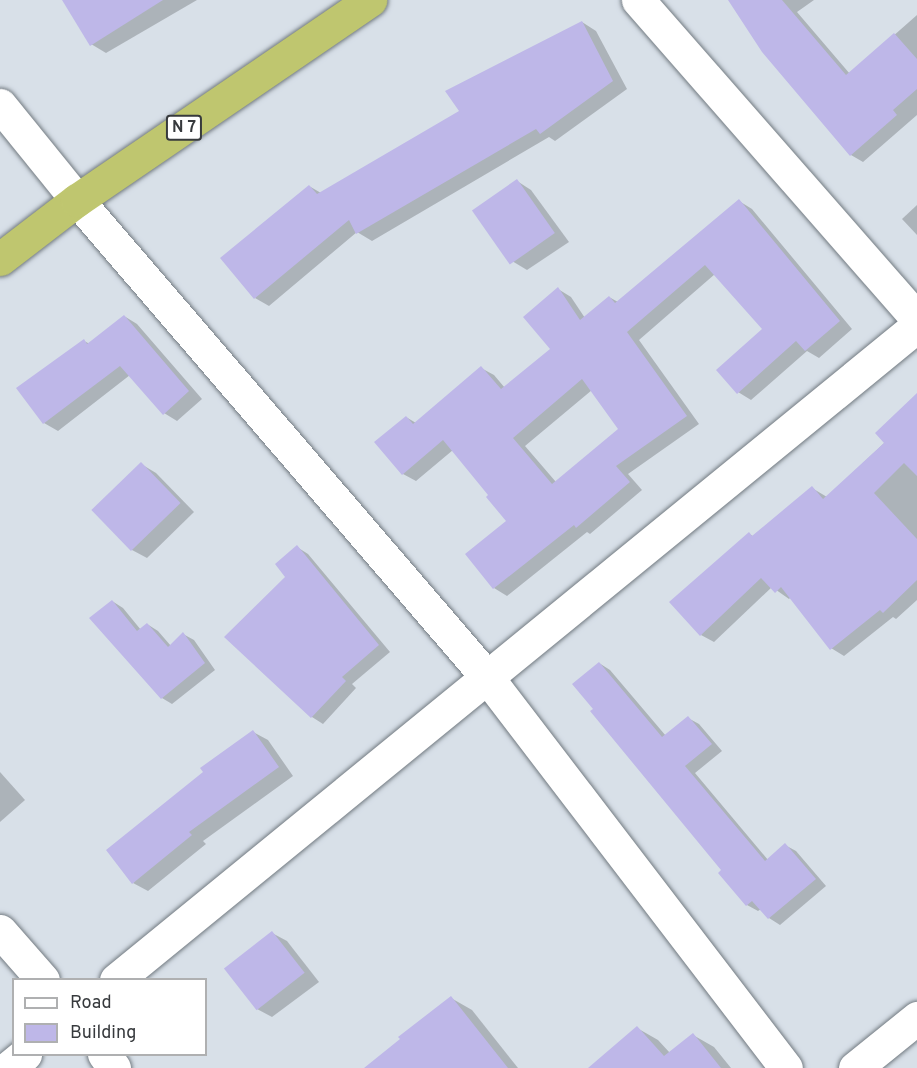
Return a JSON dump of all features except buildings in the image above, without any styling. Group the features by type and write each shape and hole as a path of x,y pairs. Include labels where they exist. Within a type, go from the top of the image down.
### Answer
{"highway":[{"name":"N 7","path":"0,259 77,200 370,0"}],"street":[{"path":"638,0 917,320"},
{"path":"0,105 77,200 487,677 786,1068"},
{"path":"118,978 917,326"},
{"path":"0,931 41,978"},
{"path":"855,1068 917,1018"},
{"path":"8,1068 23,1056"}]}
